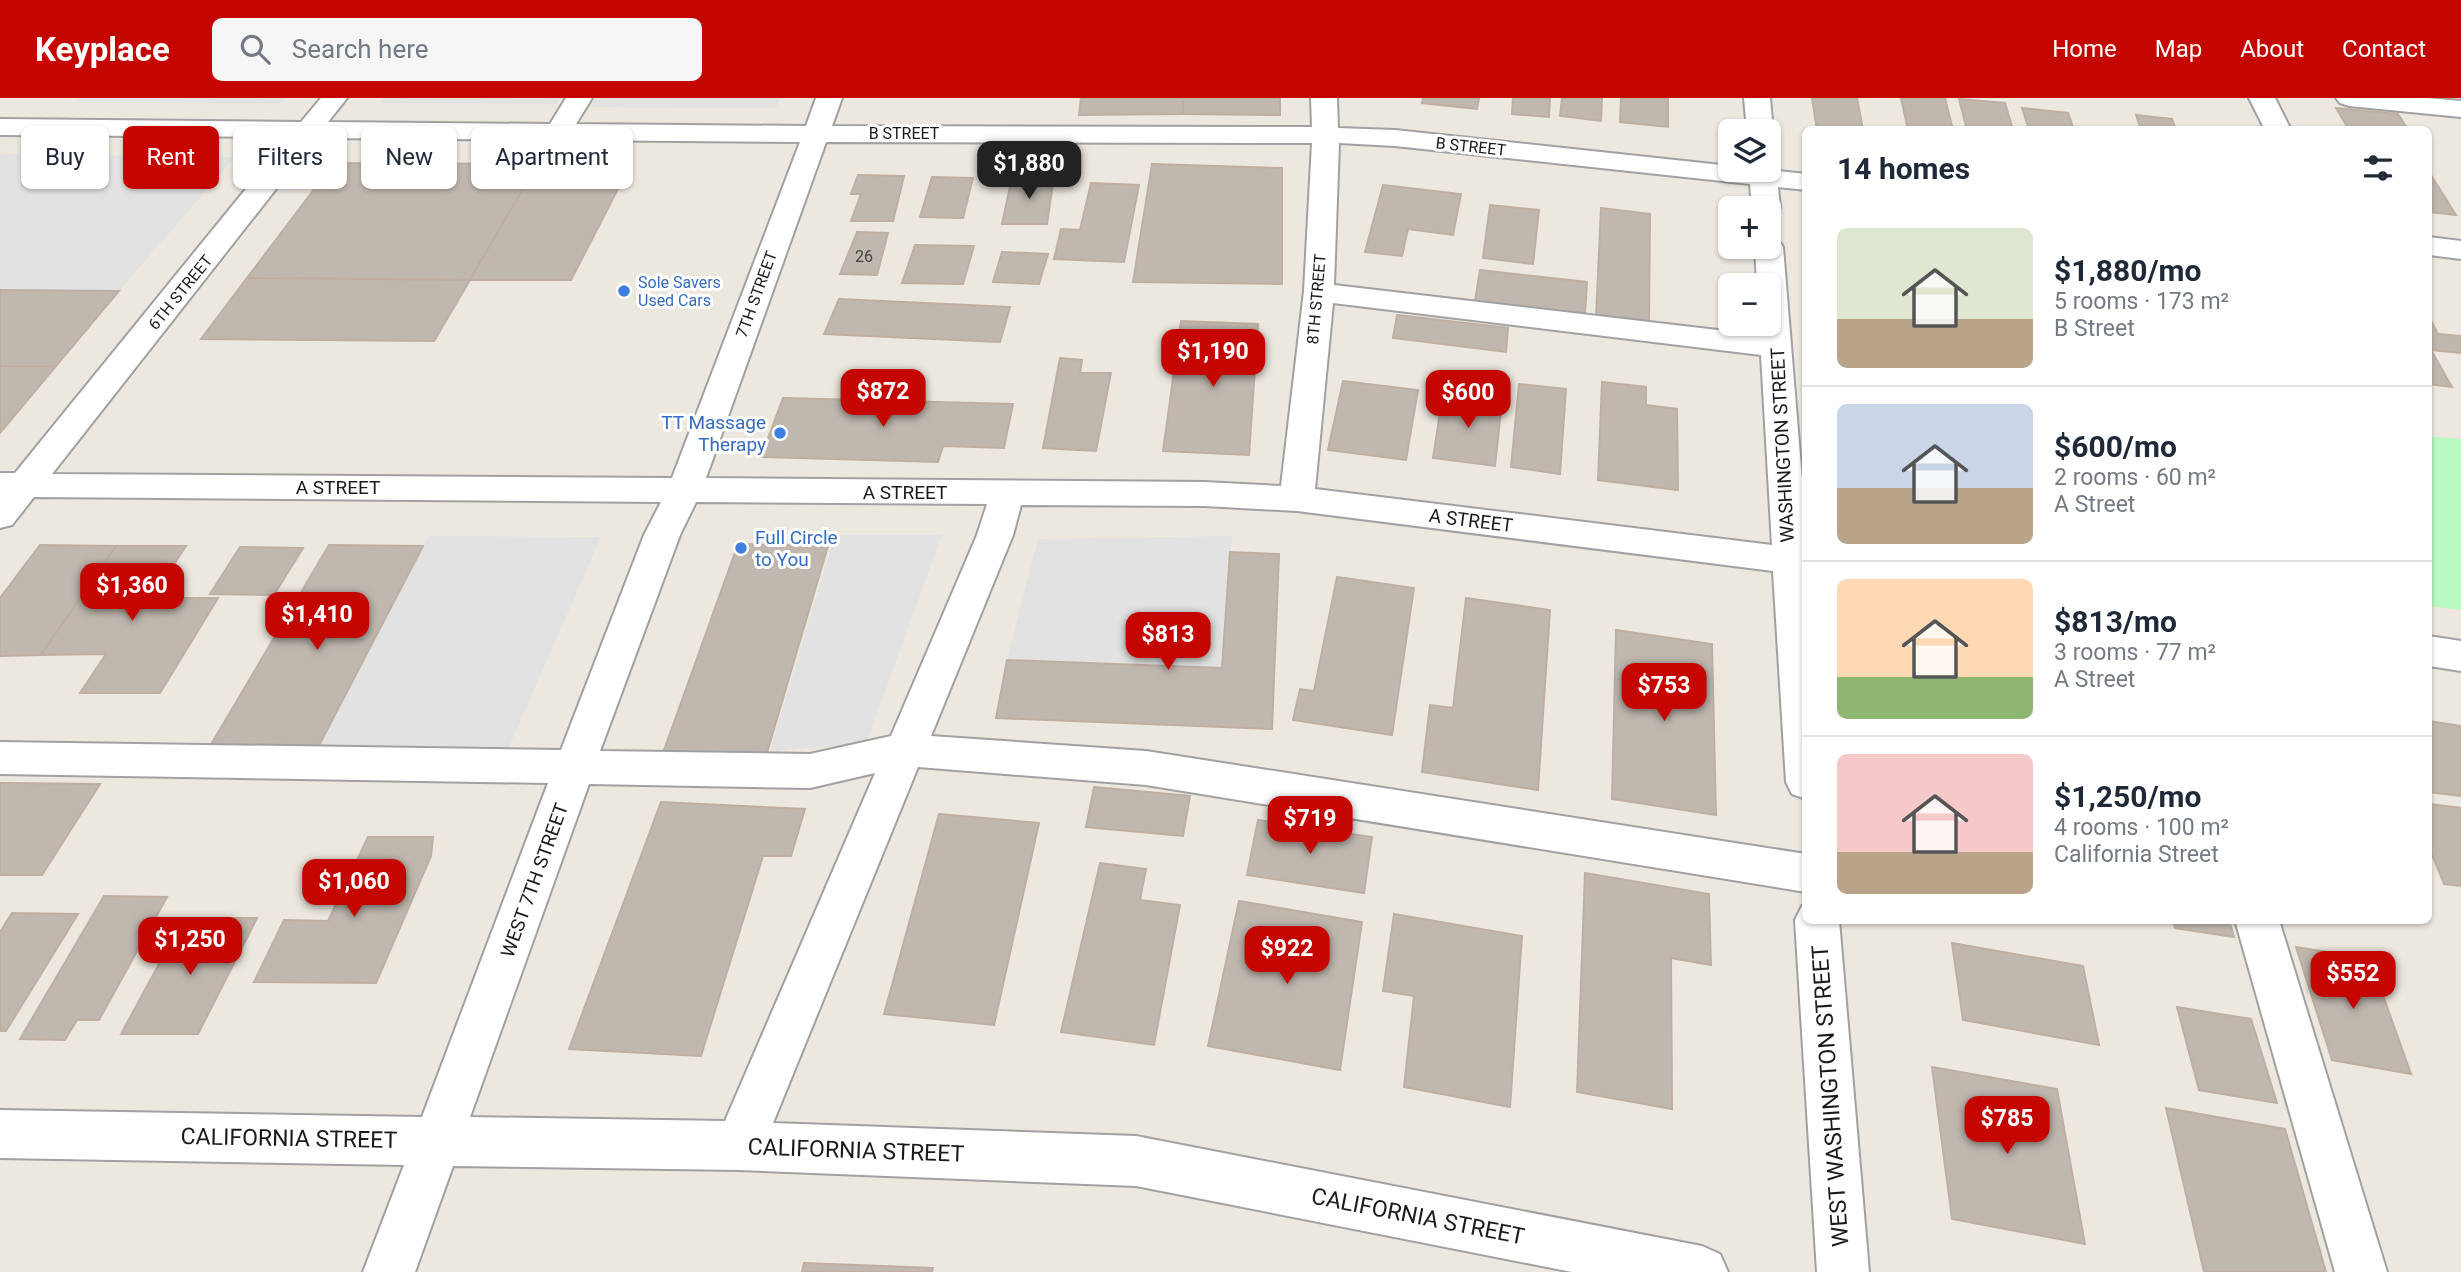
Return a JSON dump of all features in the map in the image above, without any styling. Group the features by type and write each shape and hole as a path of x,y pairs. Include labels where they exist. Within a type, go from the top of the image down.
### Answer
{"street":[{"name":"6TH STREET","path":"311,126 334,98"},
{"path":"562,126 579,98"},
{"name":"7TH STREET","path":"684,491 829,98"},
{"name":"8TH STREET","path":"1297,499 1299,442 1319,292 1324,98"},
{"path":"1757,98 1759,119"},
{"path":"2262,98 2276,126"},
{"path":"2349,98 2461,109"},
{"name":"B STREET","path":"0,127 233,129"},
{"name":"B STREET","path":"347,129 471,130"},
{"name":"B STREET","path":"633,131 1325,135 1395,138 1718,170"},
{"name":"B STREET","path":"1781,177 1802,181"},
{"name":"6TH STREET","path":"0,516 12,485 259,189"},
{"path":"2432,246 2461,250"},
{"name":"WASHINGTON STREET","path":"1770,259 1797,561"},
{"path":"1319,292 1777,348"},
{"name":"A STREET","path":"12,485 1204,494 1297,499 1797,561"},
{"name":"WEST 7TH STREET","path":"389,1272 662,534 684,491"},
{"path":"739,1146 995,535 1008,492"},
{"path":"1797,561 1802,684"},
{"path":"2432,651 2461,656"},
{"path":"0,758 810,771 903,750 1146,768 1802,872"},
{"name":"WEST WASHINGTON STREET","path":"1816,924 1843,1272"},
{"path":"2257,924 2361,1272"},
{"name":"CALIFORNIA STREET","path":"0,1134 739,1146 1136,1161 1702,1272"}],"green space":[{"path":"2432,436 2461,439 2461,610 2432,606"}],"shaded area":[{"path":"81,98 285,98 280,103 76,102"},
{"path":"384,98 561,98 557,104 380,103"},
{"path":"596,98 780,98 776,108 590,107"},
{"path":"0,154 21,154 21,189 109,189 109,155 123,156 123,189 207,189 119,291 0,290"},
{"path":"219,157 233,157 219,175"},
{"path":"835,535 942,535 866,744 770,751"},
{"path":"429,536 601,537 504,758 314,755"},
{"path":"1232,536 1222,668 1007,660 1038,539"}],"building":[{"path":"1081,98 1183,98 1183,114 1079,115"},
{"path":"1183,98 1280,98 1280,115 1183,114"},
{"path":"1423,98 1479,98 1477,109 1422,103"},
{"path":"1513,98 1550,98 1549,117 1512,114"},
{"path":"1562,98 1602,98 1601,121 1560,116"},
{"path":"1621,98 1668,98 1668,127 1620,122"},
{"path":"1812,98 1857,98 1862,126 1816,126"},
{"path":"1901,98 1945,98 1952,126 1907,126"},
{"path":"1959,99 2005,103 2012,126 1966,126"},
{"path":"2022,108 2068,113 2073,126 2028,126"},
{"path":"2336,108 2398,114 2406,126 2347,126"},
{"path":"2136,115 2172,119 2175,126 2140,126"},
{"path":"347,163 361,163 361,189 457,189 457,164 471,164 471,189 523,189 470,280 247,278 314,189 347,189"},
{"path":"1152,164 1282,168 1282,284 1133,282"},
{"path":"858,175 904,176 893,221 851,221 861,194 851,194"},
{"path":"932,177 973,178 963,218 920,217"},
{"path":"1012,177 1054,177 1047,224 1002,224"},
{"path":"2432,177 2456,215 2432,212"},
{"path":"1091,183 1139,185 1124,262 1054,259 1061,229 1080,230"},
{"path":"1383,185 1461,194 1453,235 1408,229 1402,256 1365,252"},
{"path":"523,189 618,189 571,280 470,280"},
{"path":"1490,205 1539,210 1533,264 1483,258"},
{"path":"1601,208 1650,214 1649,323 1596,317"},
{"path":"857,232 888,233 877,275 840,274"},
{"path":"915,245 974,246 963,284 902,283"},
{"path":"1002,252 1048,254 1039,284 993,282"},
{"path":"1480,270 1587,282 1585,314 1475,301"},
{"path":"247,278 470,280 434,341 201,339"},
{"path":"0,290 119,291 56,366 0,366"},
{"path":"839,299 1010,307 1000,342 824,334"},
{"path":"1397,315 1508,328 1506,352 1393,338"},
{"path":"1181,321 1258,324 1249,455 1163,451"},
{"path":"2432,323 2438,334 2461,336 2461,353 2432,350"},
{"path":"2432,352 2452,387 2432,384"},
{"path":"1060,358 1082,360 1080,373 1111,373 1096,451 1043,448"},
{"path":"0,366 56,366 0,433"},
{"path":"1343,381 1418,390 1406,460 1328,450"},
{"path":"1602,382 1646,387 1646,405 1677,409 1678,490 1598,480"},
{"path":"1519,384 1566,389 1560,474 1511,467"},
{"path":"1443,393 1502,401 1495,466 1433,458"},
{"path":"783,398 1013,404 1004,448 943,446 938,462 761,457"},
{"path":"738,544 828,546 766,756 663,753"},
{"path":"40,545 116,546 41,655 0,656 0,598"},
{"path":"329,545 423,546 314,755 206,753"},
{"path":"116,546 186,546 152,598 218,598 160,693 80,693 106,654 41,655"},
{"path":"240,547 303,548 274,595 210,594"},
{"path":"1230,552 1279,554 1272,729 996,718 1007,660 1222,668"},
{"path":"1337,577 1414,588 1392,735 1293,720 1300,689 1314,691"},
{"path":"1466,598 1550,610 1538,790 1422,772 1430,705 1453,708"},
{"path":"1616,630 1712,644 1716,815 1612,799"},
{"path":"2432,721 2461,726 2461,796 2432,792"},
{"path":"0,783 100,784 42,875 0,875"},
{"path":"1094,787 1190,796 1183,836 1086,827"},
{"path":"661,802 805,809 791,856 763,856 701,1056 569,1049"},
{"path":"2432,804 2461,808 2461,886 2444,884 2432,854"},
{"path":"939,814 1039,823 994,1025 884,1014"},
{"path":"1258,820 1372,837 1364,893 1247,875"},
{"path":"368,837 433,837 431,856 376,983 254,982 284,920 328,921"},
{"path":"1100,863 1146,869 1140,900 1180,905 1154,1045 1061,1032"},
{"path":"1585,873 1709,894 1711,965 1671,958 1672,1109 1577,1092"},
{"path":"104,896 167,897 99,1020 77,1020 65,1040 20,1039"},
{"path":"1239,901 1362,922 1340,1070 1208,1046"},
{"path":"12,913 78,914 6,1031 0,1031 0,932"},
{"path":"1394,914 1522,936 1510,1107 1404,1087 1414,996 1383,991"},
{"path":"184,918 257,918 198,1034 121,1034"},
{"path":"2174,924 2230,924 2234,937 2175,928"},
{"path":"1952,943 2083,966 2099,1045 1963,1020"},
{"path":"2296,947 2370,959 2411,1074 2332,1060"},
{"path":"2177,1007 2251,1019 2277,1103 2199,1090"},
{"path":"1932,1067 2057,1089 2085,1244 1952,1219"},
{"path":"2166,1108 2285,1129 2326,1272 2204,1272"},
{"path":"804,1263 933,1268 932,1272 802,1272"}],"place":[{"name":"Sole Savers Used Cars","path":"624,291"},
{"name":"TT Massage Therapy","path":"780,433"},
{"name":"Full Circle to You","path":"741,548"}]}
